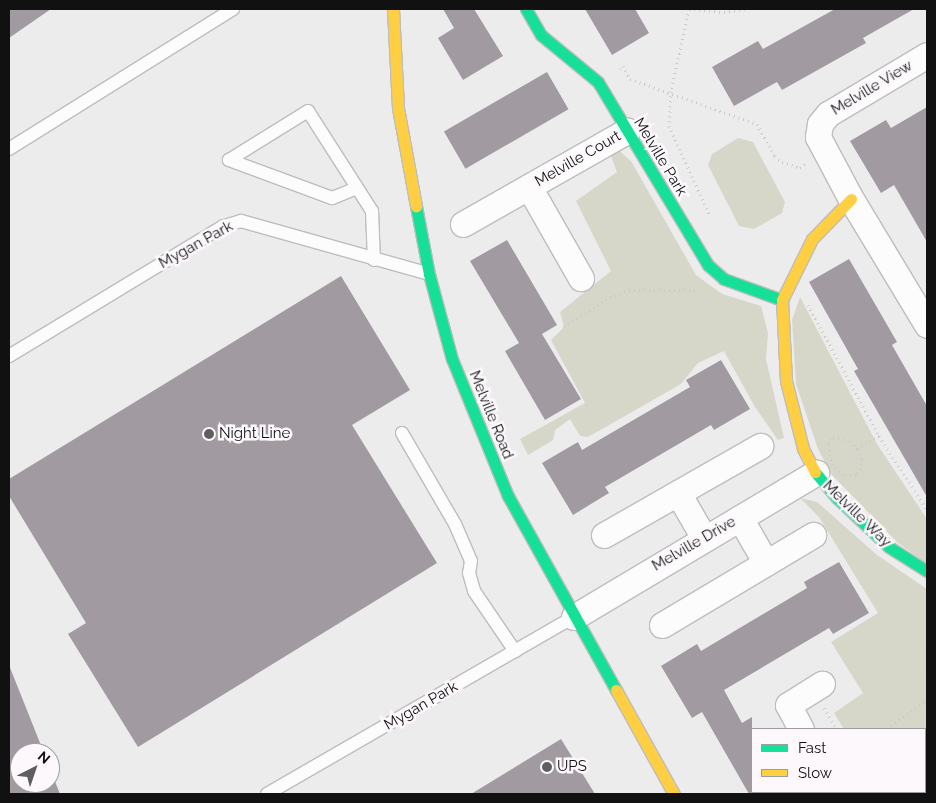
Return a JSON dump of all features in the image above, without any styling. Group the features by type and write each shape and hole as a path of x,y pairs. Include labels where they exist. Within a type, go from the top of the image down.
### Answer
{"street":[{"name":"Melville Road","path":"393,9 398,108 430,274 452,359 476,424 508,496 574,618 674,794"},
{"name":"Melville Park","path":"526,9 541,36 598,82 708,265 729,282 782,300"},
{"name":"Melville View","path":"825,151 818,137 820,124 828,114 927,55"},
{"name":"Melville Court","path":"463,224 627,131"},
{"path":"825,151 851,200 927,325"},
{"name":"Melville Court","path":"529,187 581,278"},
{"name":"Melville Way","path":"851,200 832,214 812,238 782,300 786,381 804,448 816,473 837,498 889,546 927,571"},
{"path":"604,535 760,446"},
{"name":"Melville Drive","path":"574,618 704,538 816,473"},
{"path":"678,493 704,538"},
{"path":"740,518 766,563"},
{"path":"662,625 813,535"},
{"path":"800,728 788,705 822,684"}],"lane":[{"path":"9,149 233,9"},
{"path":"357,188 332,198 228,160 308,111 372,211 374,260"},
{"name":"Mygan Park","path":"9,356 224,226 241,221 260,224 374,260 430,274"},
{"path":"402,433 455,524 471,560 469,573 474,591 515,652"},
{"name":"Mygan Park","path":"268,794 574,618"}],"path":[{"path":"689,9 671,91 669,126 712,224"},
{"path":"694,9 724,12 745,9"},
{"path":"598,82 623,66 630,79 671,91 757,124 775,156 791,167 800,168 825,151"},
{"path":"793,276 879,436 927,510"},
{"path":"564,327 610,297 629,290 695,290 722,294 729,282"},
{"path":"857,449 879,436"},
{"path":"842,437 857,449 861,469 852,477 843,475 832,465 828,443 833,438 842,437"},
{"path":"927,649 927,668"},
{"path":"887,728 927,700"}],"shaded area":[{"path":"738,138 753,142 785,202 782,213 754,229 739,226 708,165 712,154"},
{"path":"616,148 631,161 696,275 722,294 761,306 768,333 766,359 784,438 778,440 755,407 724,351 698,363 681,384 588,437 580,436 570,419 555,430 553,440 528,455 520,439 585,403 551,340 564,327 560,312 611,271 576,201 617,172 609,151"},
{"path":"800,297 877,444 927,519 927,564 898,543 831,474 818,449 796,384 792,320"},
{"path":"800,498 817,502 877,555 927,589 926,792 926,728 843,728 834,713 863,693 831,642 878,613 819,517"}],"building":[{"path":"9,9 51,9 9,38"},
{"path":"443,9 474,9 503,56 463,80 438,38 454,28"},
{"path":"585,9 635,9 649,33 612,55"},
{"path":"835,9 914,9 863,38 866,43 782,90 777,82 734,106 712,67 758,41 763,49"},
{"path":"547,72 568,109 465,169 444,132"},
{"path":"927,107 927,242 894,185 881,193 850,141 886,120 891,128"},
{"path":"507,240 557,325 542,334 581,399 545,420 505,351 519,343 470,261"},
{"path":"849,259 897,342 892,345 927,406 927,497 854,371 858,369 809,282"},
{"path":"341,276 410,390 352,425 437,563 138,747 68,634 86,623 9,496 9,479"},
{"path":"721,360 750,409 714,430 711,425 605,487 609,493 573,515 542,463 578,442 582,450 690,387 686,380"},
{"path":"839,562 869,613 833,634 829,628 724,690 742,723 752,717 752,794 749,794 702,712 692,718 661,666 697,644 701,651 807,588 804,582"},
{"path":"9,665 40,743 10,743 10,793 60,794 9,794"},
{"name":"UPS","path":"561,739 595,794 471,794"}],"traffic: fast":[{"path":"526,9 541,35 598,82 708,265 724,279 782,300"},
{"path":"416,206 429,274 452,359 508,496 616,690"},
{"path":"815,472 837,498 889,547 927,571"}],"traffic: slow":[{"path":"393,9 398,108 416,206"},
{"path":"815,472 803,448 786,381 782,300 812,239 851,199"},
{"path":"616,690 674,794"}],"place":[{"name":"Night Line","path":"209,434"},
{"name":"UPS","path":"547,767"}]}
